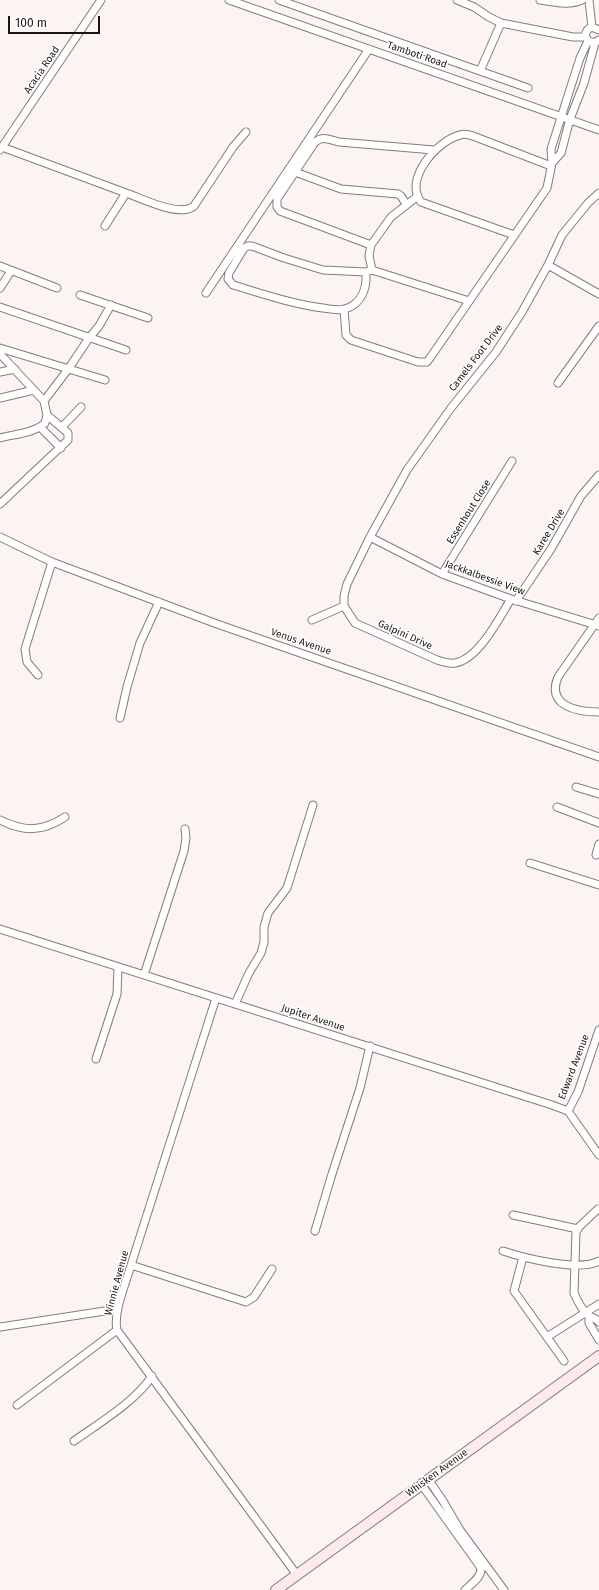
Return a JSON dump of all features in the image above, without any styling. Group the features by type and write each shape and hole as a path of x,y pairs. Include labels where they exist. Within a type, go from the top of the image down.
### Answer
{"street":[{"name":"Acacia Road","path":"1,149 101,0"},
{"name":"Tamboti Road","path":"228,0 599,130"},
{"path":"279,0 528,88"},
{"path":"457,0 472,6 488,17 501,23 592,40"},
{"path":"540,0 569,4 582,0"},
{"path":"589,0 592,27"},
{"path":"480,71 501,23"},
{"path":"592,27 599,30"},
{"path":"551,165 561,153 570,119 584,83 592,40 587,30 592,27"},
{"path":"344,309 346,335 350,340 422,363 427,362 547,188 551,165 550,149 560,116 592,40"},
{"path":"206,293 370,49"},
{"path":"1,149 166,207 180,210 189,209 194,206 233,147 246,132"},
{"path":"514,235 425,204 418,196 418,176 434,150 453,137 466,134 551,165"},
{"path":"371,244 278,210 276,204 277,199 315,142 321,138 339,142 434,150"},
{"path":"295,172 341,189 398,194 402,196 406,204"},
{"path":"105,226 126,192"},
{"name":"Camels Foot Drive","path":"370,536 407,470 447,414 496,352 522,312 548,265 562,235 588,202 599,193"},
{"path":"418,196 391,216 371,244 369,271 366,286 362,295 353,305 337,310 290,302 233,285 229,281 229,273 244,248 252,246 323,270 369,271 469,301"},
{"path":"548,265 599,294"},
{"path":"0,266 57,288"},
{"path":"0,288 11,271"},
{"path":"80,295 148,318"},
{"path":"44,401 103,321 111,306"},
{"path":"0,307 126,350"},
{"path":"558,383 599,326"},
{"path":"0,348 105,380"},
{"path":"0,354 44,401 46,415 46,422 40,427 0,438"},
{"path":"0,372 15,369"},
{"path":"0,398 34,390"},
{"path":"62,427 81,407"},
{"path":"0,504 68,441 68,433 46,415"},
{"path":"40,427 61,448"},
{"name":"Essenhout Close","path":"442,574 512,461"},
{"name":"Karee Drive","path":"513,600 551,549 581,496 599,474"},
{"path":"312,620 344,606 344,596 347,584 370,536"},
{"name":"Jackkalbessie View","path":"370,536 442,574 513,600 598,623"},
{"name":"Venus Avenue","path":"0,538 52,562 232,629 599,757"},
{"path":"38,674 27,662 25,650 52,562"},
{"name":"Galpini Drive","path":"344,606 358,625 437,660 451,664 463,660 476,651 513,600"},
{"path":"120,718 127,687 140,643 159,602"},
{"path":"598,623 558,677 556,682 556,692 563,704 574,710 599,712"},
{"path":"576,787 599,794"},
{"path":"235,1004 249,973 261,953 264,942 264,927 268,913 287,888 313,805"},
{"path":"557,807 599,823"},
{"path":"0,820 16,827 30,830 48,826 65,817"},
{"path":"144,975 184,852 186,838 185,830"},
{"path":"596,855 599,844"},
{"path":"530,863 599,885"},
{"name":"Jupiter Avenue","path":"0,929 531,1097 568,1111"},
{"path":"96,1058 116,994 118,967"},
{"name":"Winnie Avenue","path":"216,998 131,1265 118,1309 116,1324 117,1330 297,1574"},
{"name":"Edward Avenue","path":"568,1111 578,1092 599,1030"},
{"path":"315,1232 360,1088 370,1046"},
{"path":"568,1111 599,1155"},
{"path":"598,1209 584,1221 578,1229 574,1293 578,1302 587,1314 589,1323 598,1337"},
{"path":"513,1216 578,1229"},
{"path":"503,1251 524,1257 575,1265 584,1265 599,1261"},
{"path":"524,1257 514,1291 564,1361"},
{"path":"131,1265 246,1302 254,1297 272,1269"},
{"path":"547,1337 587,1314 599,1304"},
{"path":"0,1328 118,1309"},
{"path":"587,1314 596,1318 599,1322"},
{"path":"17,1406 117,1330"},
{"name":"Whisken Avenue","path":"276,1590 599,1356"},
{"path":"74,1441 124,1405 145,1385 152,1376"},
{"path":"425,1482 481,1568 479,1576 465,1590"},
{"path":"425,1482 443,1501 460,1530 504,1590"}]}
